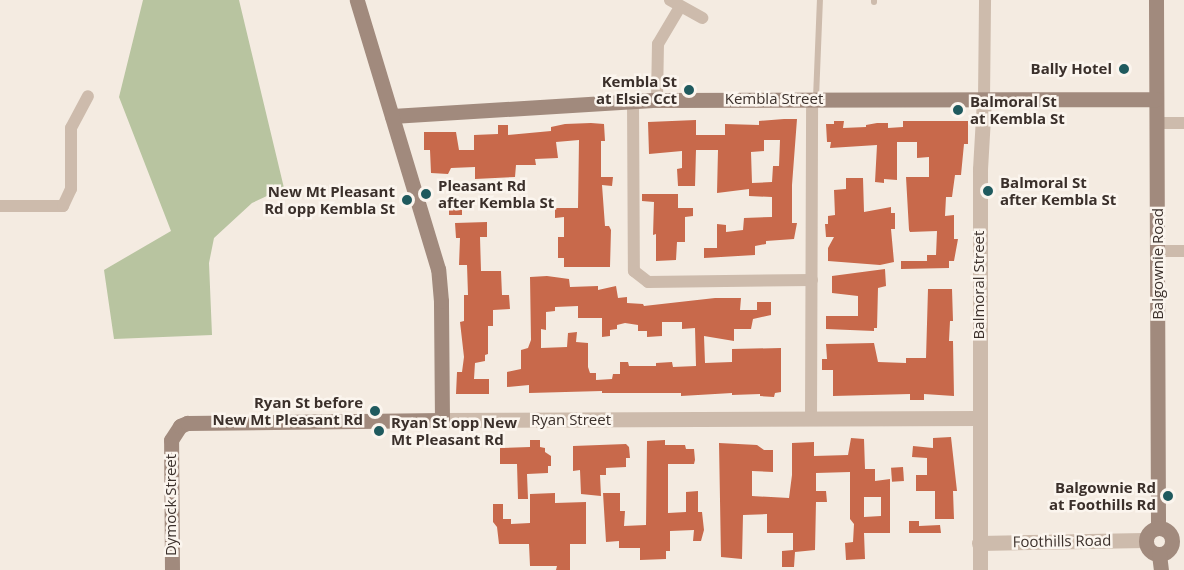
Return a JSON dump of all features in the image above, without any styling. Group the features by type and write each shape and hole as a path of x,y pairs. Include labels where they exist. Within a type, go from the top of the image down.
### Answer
{"main road":[{"path":"357,0 438,269 441,301 442,420"},
{"name":"Balgownie Road","path":"1156,0 1158,527"},
{"name":"Kembla Street","path":"392,116 657,100 1156,99"},
{"name":"Ryan Street","path":"171,440 175,431 188,423 442,420"},
{"name":"Dymock Street","path":"171,440 172,570"},
{"path":"1158,527 1167,530 1178,541 1170,549 1159,554 1148,548 1145,540 1148,532 1158,527"},
{"path":"1159,554 1161,570"}],"street":[{"name":"Balmoral Street","path":"980,570 980,169 986,0"},
{"path":"657,100 658,44 675,3 702,18"},
{"path":"0,206 63,206 71,189 71,128 88,96"},
{"path":"811,419 814,99"},
{"path":"633,101 634,271 648,282 812,280"},
{"path":"1158,123 1184,123"},
{"path":"1157,251 1184,251"},
{"name":"Ryan Street","path":"442,420 979,418"},
{"name":"Foothills Road","path":"979,543 1145,540"}],"lane":[{"path":"814,99 820,0"}],"green space":[{"path":"143,0 239,0 284,188 252,203 214,238 209,263 212,335 114,339 104,270 171,231 119,97"}],"building":[{"path":"797,119 792,185 792,223 797,223 794,239 766,241 766,244 755,246 755,255 704,258 704,248 717,248 717,224 726,225 726,232 743,230 744,218 772,217 772,197 749,196 749,189 717,193 718,150 696,150 695,186 678,186 677,169 682,168 682,151 649,154 648,122 696,120 696,135 725,135 725,124 759,125 759,121","holes":["764,140 780,140 779,166 773,166 772,182 752,183 751,152 764,151"]},
{"path":"834,121 844,121 843,128 888,123 888,128 903,127 903,121 968,121 968,144 964,144 961,175 955,175 952,197 946,197 945,216 954,215 954,239 958,239 954,261 949,261 949,268 901,269 901,261 927,261 927,255 936,255 937,231 910,232 909,230 906,177 929,177 929,157 917,158 917,142 897,142 897,180 884,179 884,183 875,182 877,145 830,148 831,142 827,142 826,124 834,124"},
{"path":"565,124 604,124 605,141 601,141 601,177 613,177 612,186 602,185 605,226 609,226 611,230 610,267 564,267 564,258 558,258 558,237 564,237 564,217 555,218 555,208 578,208 579,140 556,142 558,158 535,159 536,165 516,165 515,177 475,179 475,167 451,168 448,174 431,173 430,150 424,150 424,132 456,132 459,150 474,150 474,135 498,134 498,125 508,125 508,135 551,131 551,127"},
{"path":"846,178 863,178 864,212 891,207 891,213 895,213 895,229 891,229 894,262 880,265 828,261 828,248 834,237 826,237 825,224 828,224 828,216 835,215 834,190 846,189"},
{"path":"642,194 678,194 678,208 693,208 693,216 685,217 685,242 677,242 676,260 656,261 656,234 653,235 654,202 642,201"},
{"path":"449,199 462,199 462,215 449,215"},
{"path":"487,222 487,237 480,237 481,271 501,271 502,295 509,295 510,309 493,310 493,326 488,326 488,354 485,355 485,361 475,363 474,379 489,379 489,394 456,394 457,372 462,372 464,357 460,322 464,321 464,295 468,295 467,265 459,265 460,238 456,238 455,223"},
{"path":"885,269 886,286 878,288 877,328 874,328 874,331 826,329 826,316 858,316 858,296 832,293 832,276"},
{"path":"547,276 569,279 570,287 598,286 598,290 616,286 618,298 627,297 627,303 644,306 715,298 741,298 740,310 757,310 757,302 771,302 771,315 753,319 751,329 734,329 734,341 704,336 705,363 732,362 732,349 781,348 781,392 775,393 774,397 760,396 760,394 732,395 732,393 681,396 681,393 602,393 602,391 529,393 529,385 507,387 507,372 521,369 521,350 528,348 531,340 530,277","holes":["578,306 578,318 602,318 602,337 610,336 610,330 617,329 617,325 625,323 638,325 638,331 647,331 647,337 662,336 662,322 682,322 682,329 695,328 696,366 673,367 672,362 656,363 656,366 629,366 628,362 620,362 620,374 613,374 612,379 596,380 596,373 590,373 588,367 588,343 576,342 577,332 568,333 567,347 541,348 541,329 546,330 546,312 555,311 555,307"]},
{"path":"928,289 952,289 953,321 950,321 949,341 953,341 954,396 924,394 924,400 910,400 910,394 833,396 833,370 822,370 822,359 827,359 826,344 874,343 878,362 906,363 906,358 926,358"},
{"path":"951,437 957,491 953,491 954,519 935,519 935,491 916,491 916,475 927,475 927,458 912,457 913,446 933,448 933,438"},
{"path":"851,438 864,439 865,469 875,469 875,481 890,479 890,533 864,533 865,559 846,560 845,543 853,542 854,524 850,519 850,472 816,473 816,491 826,491 827,502 816,502 815,550 795,552 794,567 782,567 782,551 793,550 793,533 767,533 767,514 743,515 742,559 721,557 719,443 757,445 764,450 773,450 773,472 752,471 752,496 789,498 792,443 814,442 814,456 848,455","holes":["864,497 881,497 881,516 864,517"]},
{"path":"530,440 540,440 540,447 545,448 545,452 551,456 551,466 548,466 548,473 527,474 528,499 518,499 517,464 500,464 500,448 530,447"},
{"path":"665,440 665,445 685,445 686,449 694,449 695,460 694,464 668,464 668,513 686,512 686,492 698,491 698,512 702,512 704,530 701,541 693,541 694,530 670,531 670,551 666,551 666,559 640,560 640,548 619,548 619,541 606,542 603,493 620,493 620,511 625,511 624,526 646,525 647,441"},
{"path":"626,444 629,447 630,458 626,458 626,467 606,468 606,475 600,475 601,496 581,494 580,470 573,471 573,446"},
{"path":"903,467 904,481 892,482 891,468"},
{"path":"555,493 555,503 586,502 586,544 570,544 570,570 556,570 557,566 530,566 529,544 499,544 497,527 493,522 493,504 503,504 503,519 511,519 511,524 530,523 530,494"},
{"path":"909,521 919,521 919,526 940,525 941,533 909,533"}],"place":[{"name":"Bally Hotel","path":"1124,69"},
{"name":"Kembla St at Elsie Cct","path":"689,90"},
{"name":"Balmoral St at Kembla St","path":"958,110"},
{"name":"Balmoral St after Kembla St","path":"988,191"},
{"name":"Pleasant Rd after Kembla St","path":"426,194"},
{"name":"New Mt Pleasant Rd opp Kembla St","path":"407,200"},
{"name":"Ryan St before New Mt Pleasant Rd","path":"375,411"},
{"name":"Ryan St opp New Mt Pleasant Rd","path":"379,431"},
{"name":"Balgownie Rd at Foothills Rd","path":"1168,496"}]}
